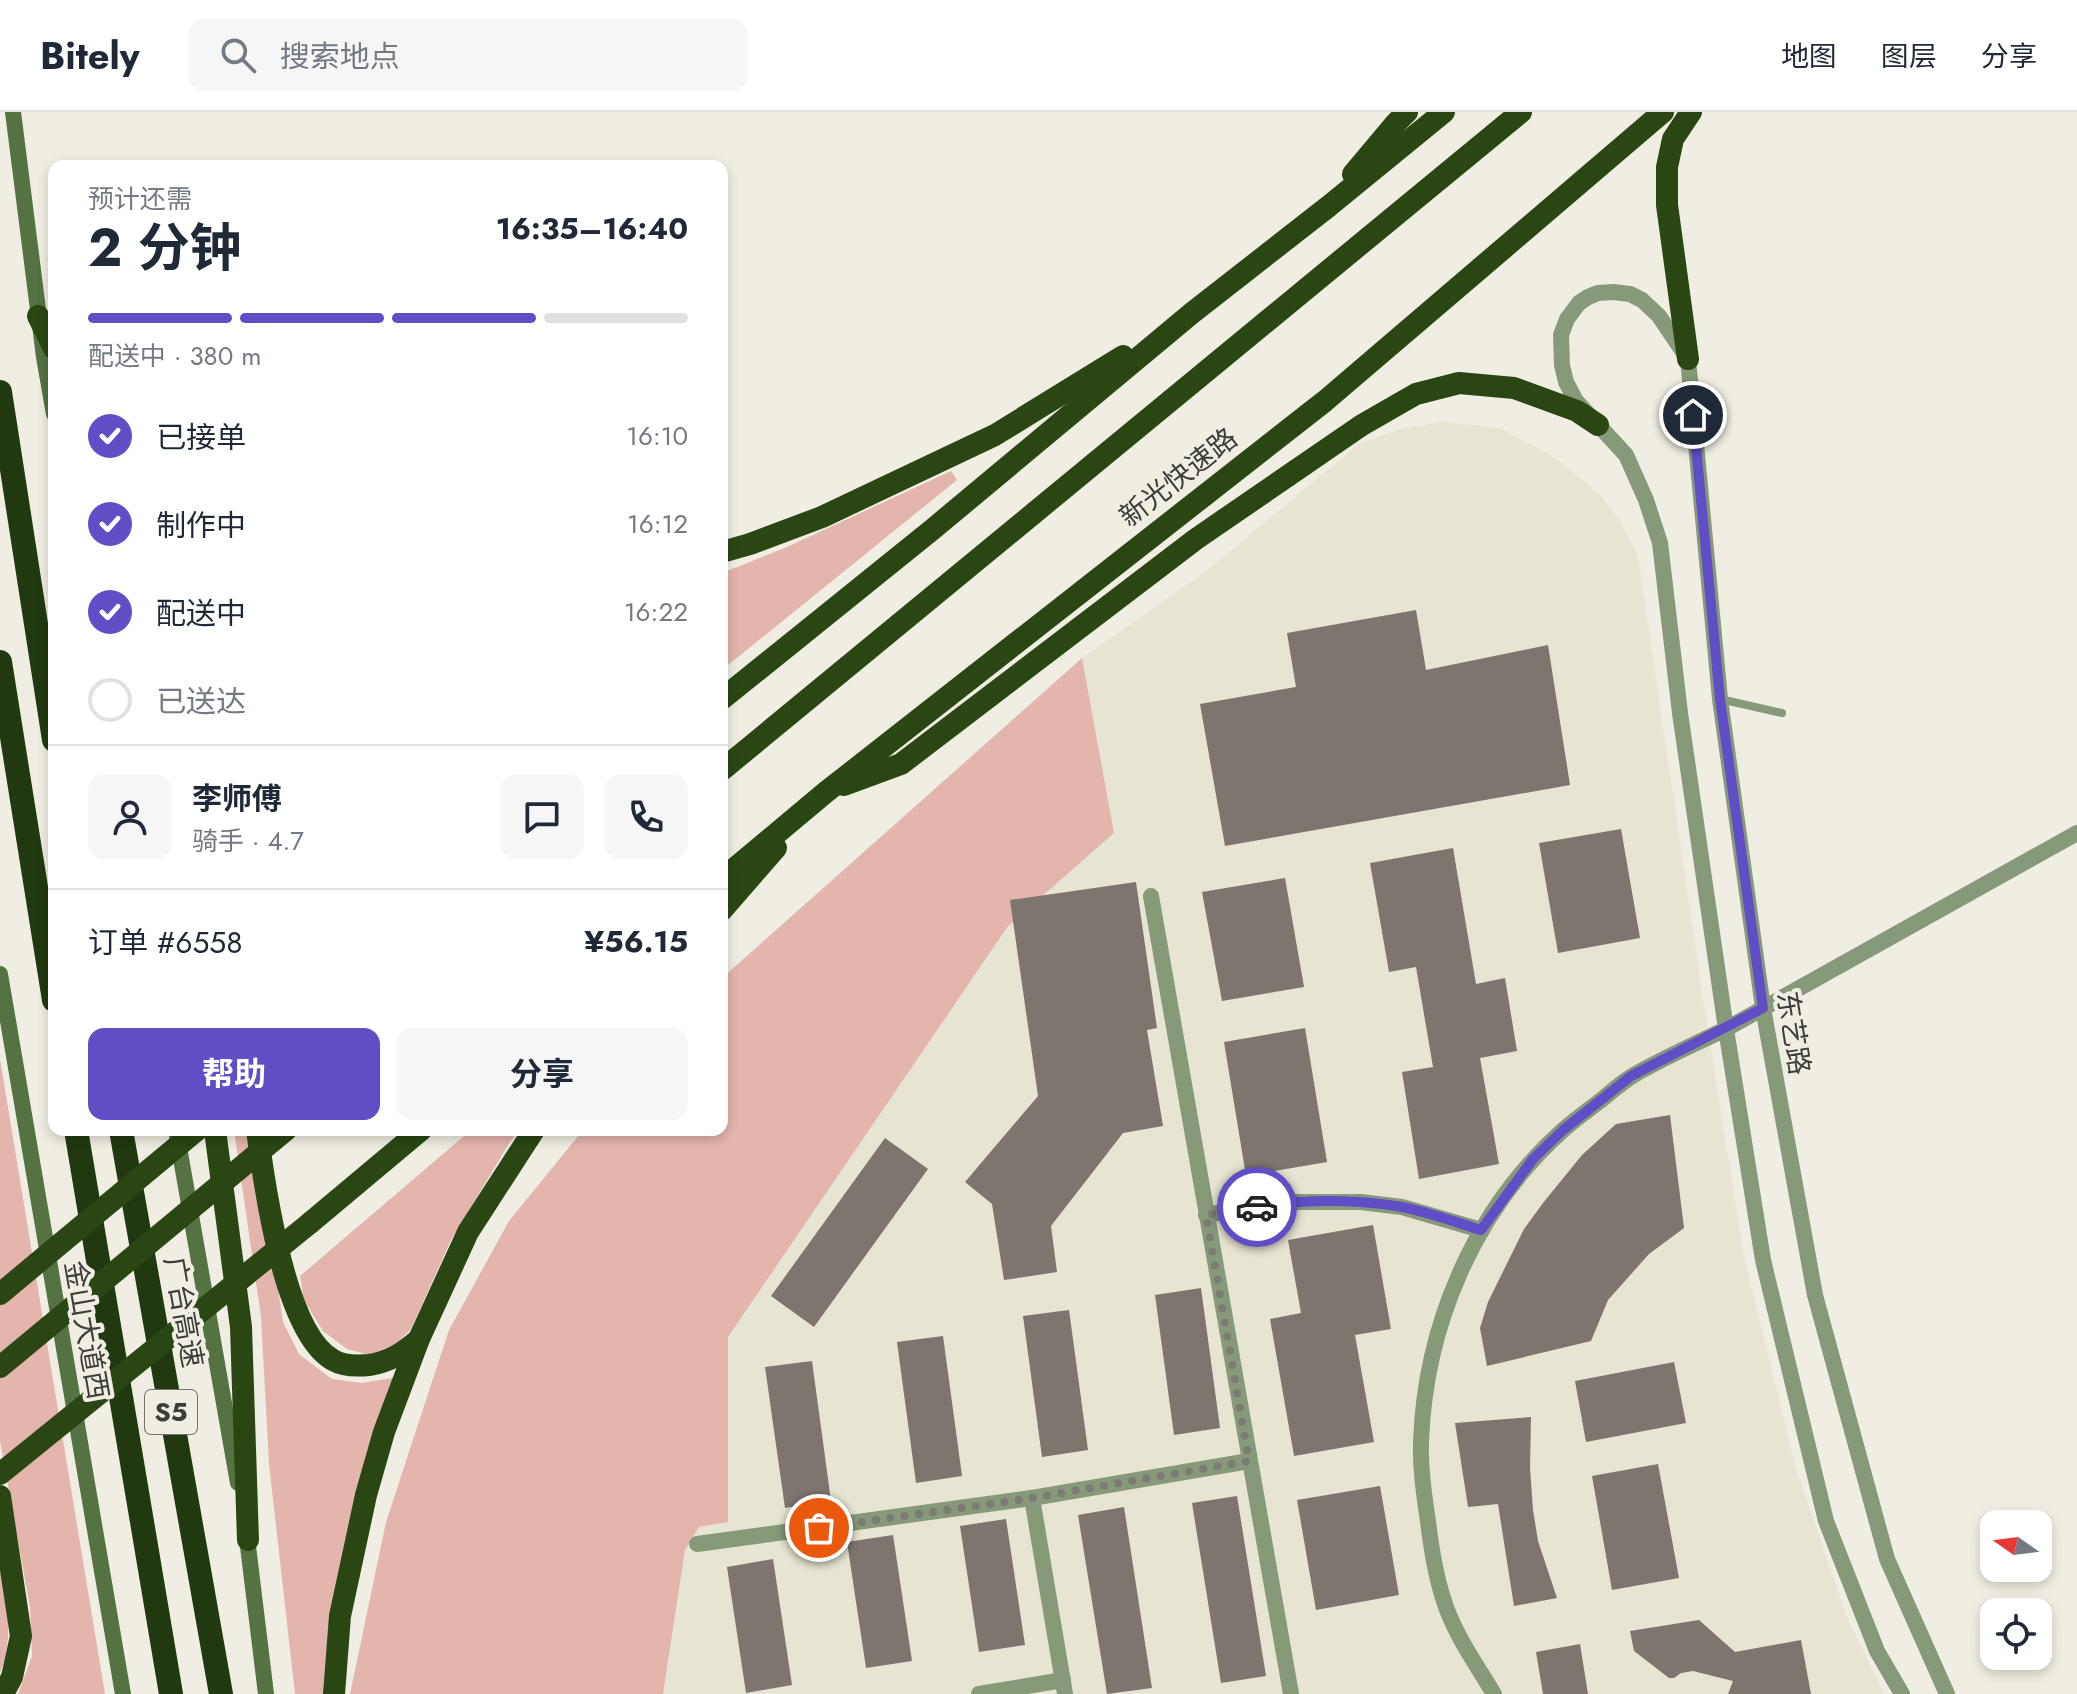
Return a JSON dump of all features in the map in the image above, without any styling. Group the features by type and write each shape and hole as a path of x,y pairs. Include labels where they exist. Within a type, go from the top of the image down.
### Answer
{"highway":[{"path":"1320,213 1407,112"},
{"path":"728,694 933,529 1192,313 1444,112"},
{"path":"728,765 1521,112"},
{"name":"新光快速路","path":"728,874 826,792 1325,401 1663,112"},
{"path":"1688,359 1667,205 1667,167 1673,139 1691,112"},
{"path":"728,550 822,517 995,435 1192,313"},
{"path":"38,316 48,336"},
{"path":"728,903 826,792 901,764 1196,539 1362,425 1416,394 1459,383 1514,388 1577,411 1598,425"},
{"path":"0,392 48,701"},
{"path":"728,555 750,544"},
{"path":"0,662 48,962"},
{"name":"S5","path":"77,1136 171,1694"},
{"name":"广台高速","path":"122,1136 221,1694"},
{"path":"0,1294 190,1136"},
{"path":"216,1136 241,1327 248,1540"},
{"path":"258,1136 286,1281 301,1321 318,1347 334,1361 359,1366 380,1363 403,1354 419,1339"},
{"path":"0,1367 279,1136"},
{"path":"0,1474 414,1136"},
{"path":"334,1694 340,1616 366,1495 384,1432 419,1339 468,1232 530,1136"},
{"path":"0,1496 21,1636 12,1677 3,1694"}],"main road":[{"path":"13,112 48,377"},
{"name":"金山大道西","path":"0,974 123,1694"},
{"path":"177,1136 248,1540 266,1694"}],"street":[{"path":"1688,359 1659,316 1642,300 1630,294 1598,293 1579,303 1567,319 1561,335 1566,382 1576,401 1626,455 1646,500 1660,543 1680,713 1763,1260 1826,1521 1877,1651 1902,1694"},
{"name":"东艺路","path":"1688,359 1720,699 1763,1008 1819,1309 1887,1559 1947,1694"},
{"path":"1494,1694 1467,1650 1443,1600 1432,1552 1421,1445 1433,1350 1448,1300 1481,1230 1533,1159 1563,1130 1631,1076 1726,1029 2077,833"},
{"path":"1151,896 1291,1694"},
{"path":"1206,1215 1284,1202 1361,1202 1402,1207 1481,1230"},
{"path":"697,1544 1032,1498 1249,1461"},
{"path":"979,1694 1064,1687 1032,1498"}],"lane":[{"path":"1720,699 1782,713"}],"shaded area":[{"path":"1441,422 1500,428 1557,459 1600,495 1620,521 1638,556 1744,1257 1796,1468 1846,1615 1884,1694 663,1694 685,1550 699,1527 728,1522 728,1337 1008,925 1114,833 1082,658 1205,572 1360,443 1401,429"},
{"path":"951,471 957,480 728,665 728,571 787,547"},
{"path":"1082,658 1114,833 1008,926 728,1337 728,1522 699,1527 685,1550 663,1694 350,1694 386,1522 449,1330 509,1221 578,1136 728,1136 728,973"},
{"path":"0,1059 105,1694 18,1694 32,1656 30,1607 0,1441"},
{"path":"235,1136 256,1136 283,1322 299,1354 332,1379 361,1383 393,1378 325,1694 295,1694 269,1464 261,1317"},
{"path":"464,1136 514,1136 451,1240 411,1329 397,1343 370,1355 347,1349 323,1331 304,1300 300,1276"},
{"path":"0,1553 8,1629 5,1659 0,1673"}],"building":[{"path":"1416,610 1426,670 1548,645 1570,785 1225,846 1200,704 1296,687 1287,633"},
{"path":"1621,829 1640,938 1558,953 1539,843"},
{"path":"1453,848 1476,984 1505,978 1517,1051 1480,1058 1499,1164 1419,1179 1402,1072 1433,1067 1416,967 1389,972 1370,863"},
{"path":"1285,878 1304,987 1222,1001 1202,892"},
{"path":"1136,882 1157,1028 1147,1030 1163,1126 1123,1133 1051,1226 1057,1272 1004,1280 992,1204 965,1182 1038,1096 1010,900"},
{"path":"1305,1028 1327,1162 1246,1176 1224,1042"},
{"path":"1670,1115 1684,1228 1649,1254 1608,1300 1591,1341 1487,1366 1480,1328 1488,1302 1524,1229 1582,1155 1616,1124"},
{"path":"885,1138 928,1169 814,1327 771,1296"},
{"path":"1373,1225 1391,1329 1355,1335 1374,1442 1294,1456 1270,1319 1301,1313 1288,1240"},
{"path":"1201,1288 1220,1428 1174,1435 1155,1295"},
{"path":"1069,1310 1088,1450 1042,1457 1023,1316"},
{"path":"943,1336 962,1476 916,1483 897,1342"},
{"path":"812,1361 831,1501 785,1508 765,1367"},
{"path":"1674,1362 1686,1423 1586,1442 1575,1381"},
{"path":"1531,1417 1533,1510 1538,1541 1557,1598 1514,1606 1498,1504 1468,1507 1455,1423"},
{"path":"1658,1464 1679,1578 1612,1590 1592,1476"},
{"path":"1380,1486 1399,1595 1316,1610 1297,1500"},
{"path":"1237,1496 1266,1676 1221,1683 1192,1503"},
{"path":"1124,1507 1152,1688 1107,1694 1078,1515"},
{"path":"1006,1519 1025,1645 979,1652 960,1526"},
{"path":"893,1535 912,1661 866,1668 847,1542"},
{"path":"773,1559 792,1685 746,1693 727,1567"},
{"path":"1699,1620 1735,1652 1801,1640 1811,1694 1728,1694 1733,1681 1693,1671 1669,1678 1634,1651 1630,1631"},
{"path":"1580,1644 1588,1694 1543,1694 1536,1652"}],"way so far":[{"path":"819,1528 1032,1498 1249,1461 1206,1215 1257,1207"}],"route":[{"path":"1257,1207 1284,1202 1361,1202 1402,1207 1481,1230 1533,1159 1563,1130 1631,1076 1763,1008 1720,699 1693,415"}]}
